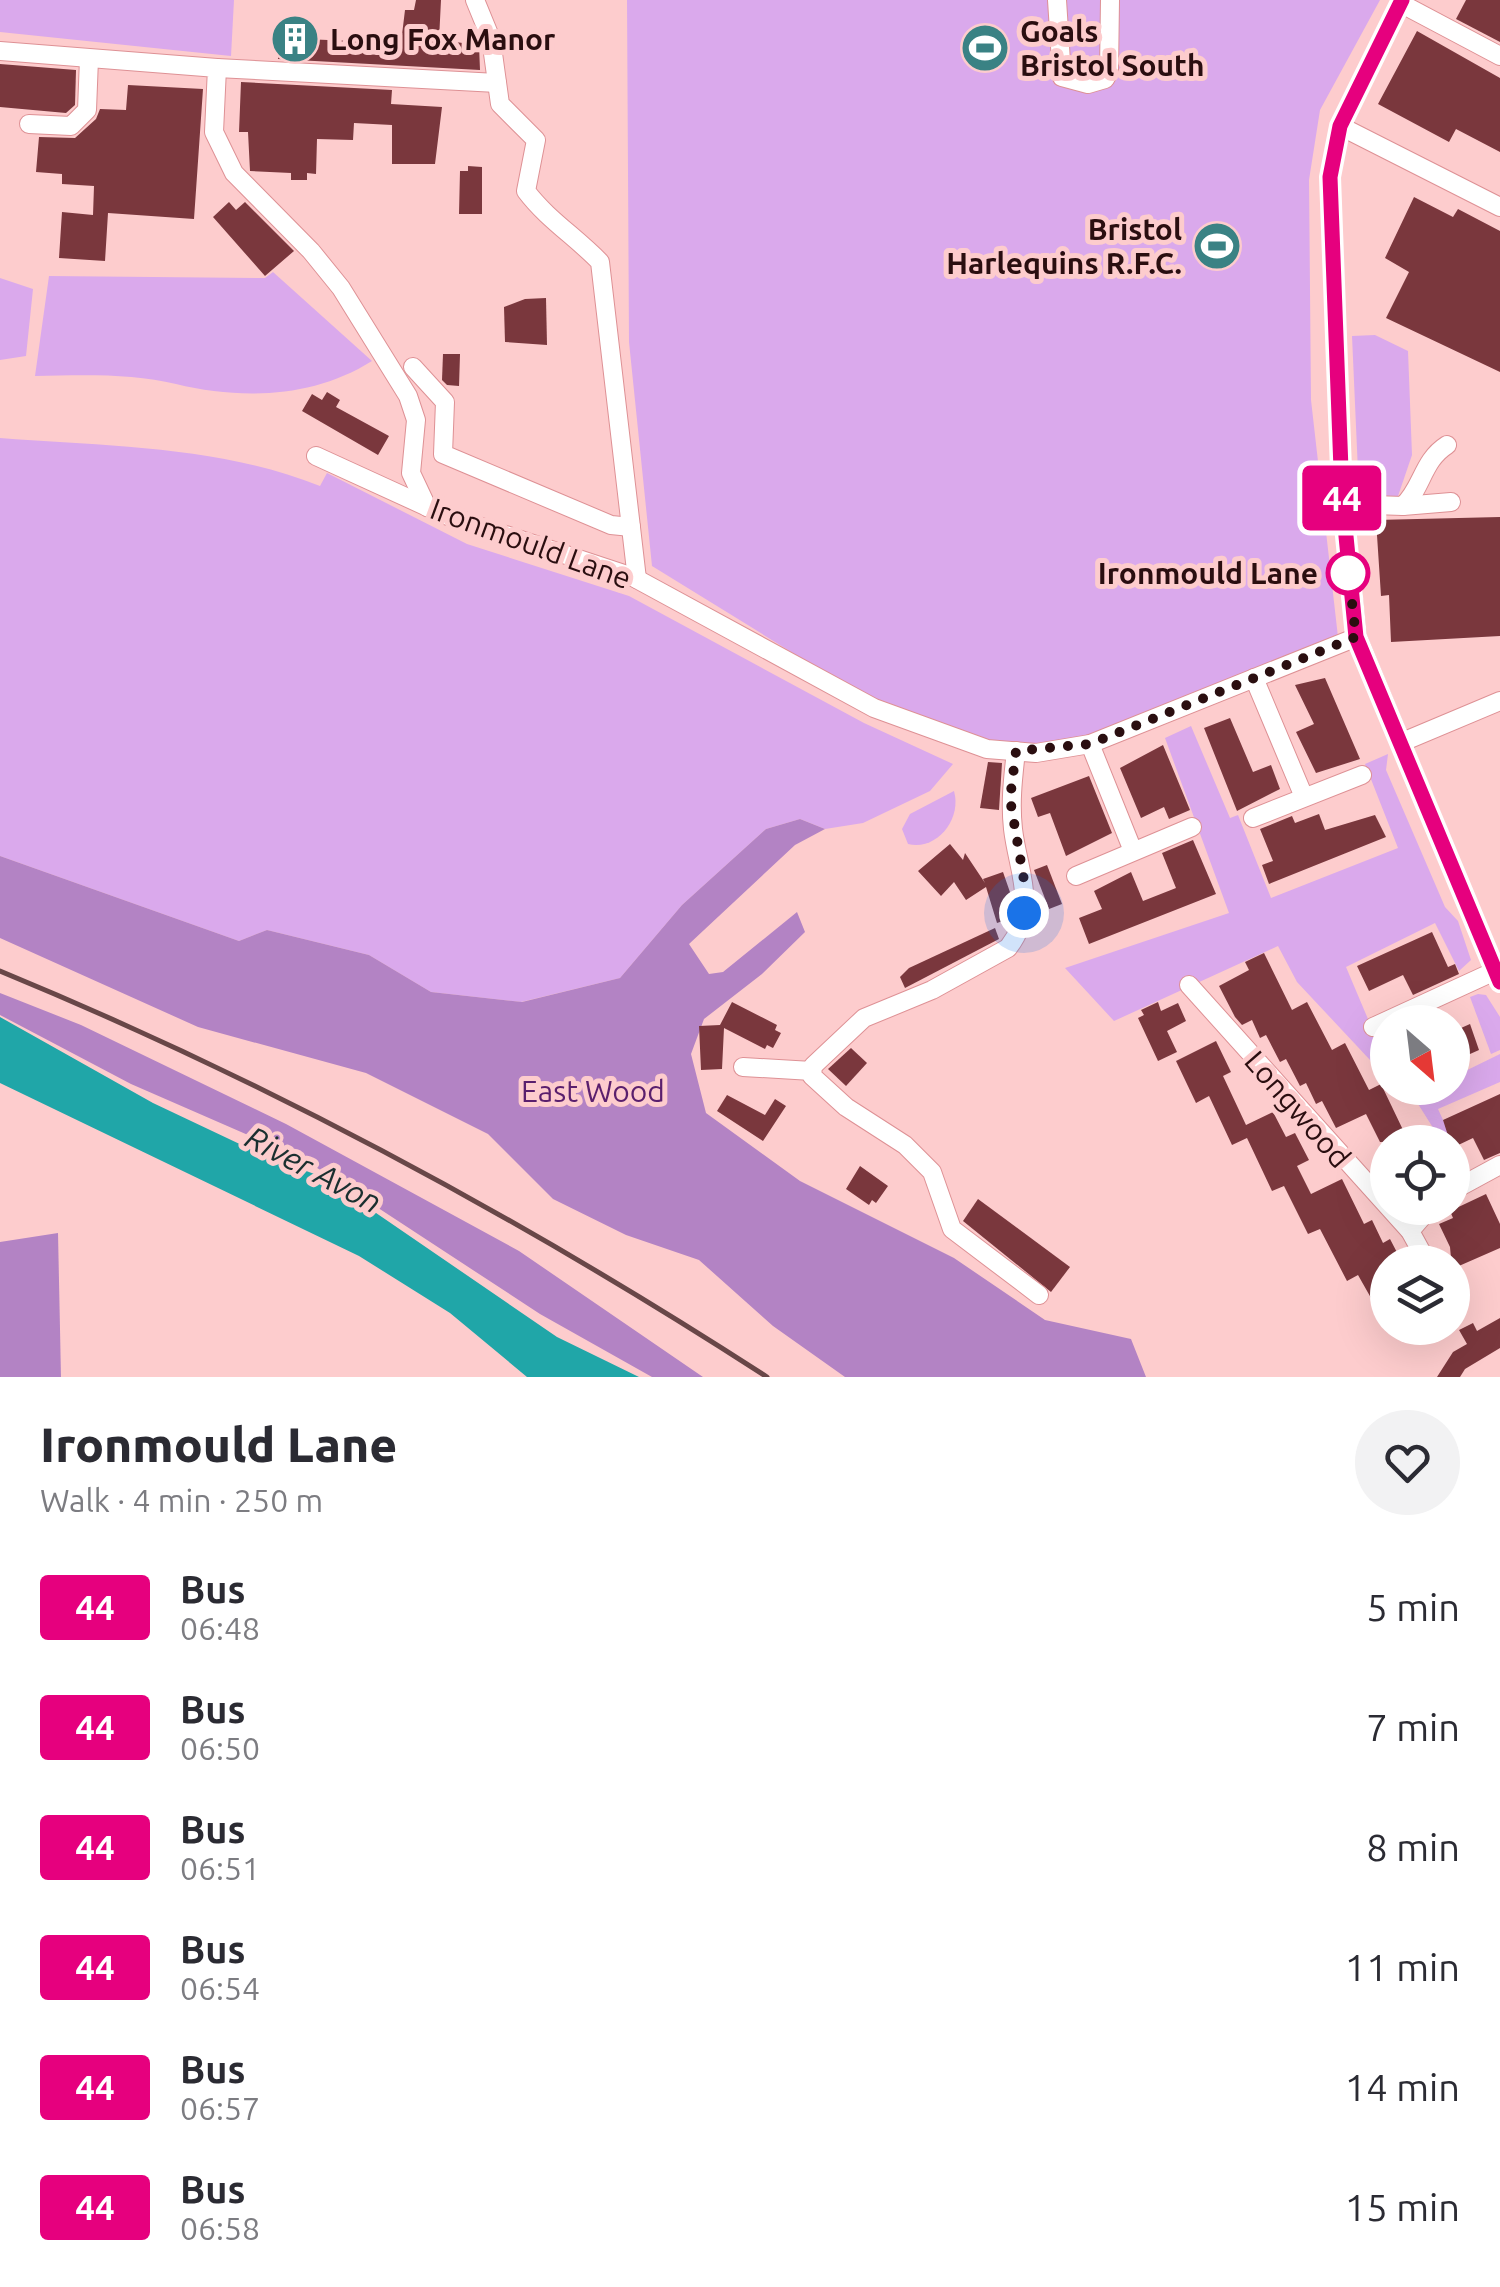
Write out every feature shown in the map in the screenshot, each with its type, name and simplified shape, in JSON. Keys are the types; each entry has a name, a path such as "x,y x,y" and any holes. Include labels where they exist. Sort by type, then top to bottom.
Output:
{"street":[{"path":"475,0 491,39 500,104 536,140 526,191 544,214 567,227 600,262 637,579"},
{"path":"1057,0 1062,77 1088,84 1105,79 1108,72 1110,0"},
{"path":"1428,1005 1498,977 1356,637 1343,504 1324,210 1340,126 1401,2 1500,56"},
{"path":"0,50 217,68 497,83"},
{"path":"29,124 72,126 87,110 89,58"},
{"path":"217,68 214,132 234,173 342,288 408,396 416,420 411,473 426,507"},
{"path":"1340,126 1500,207"},
{"path":"413,367 445,402 443,454 612,524 631,527"},
{"path":"1403,506 1412,498 1431,455 1447,445"},
{"name":"Ironmould Lane","path":"316,456 426,507 637,579 874,708 986,749 1016,751 1090,744 1356,637"},
{"path":"1343,504 1403,506 1451,502"},
{"path":"1254,678 1304,797"},
{"path":"1400,743 1500,701"},
{"path":"1090,744 1133,851"},
{"path":"812,1072 838,1039 864,1018 932,990 1008,948 1015,938 1026,892 1010,799 1016,751"},
{"path":"1252,818 1362,775"},
{"path":"1076,876 1192,827"},
{"name":"Longwood","path":"1189,985 1410,1231 1418,1245"},
{"path":"742,1067 812,1072"},
{"path":"812,1072 846,1107 905,1145 932,1172 952,1229 1039,1295"},
{"path":"1470,1181 1500,1165"},
{"path":"1410,1231 1415,1225"}],"shaded area":[{"path":"0,0 234,0 231,56 0,32"},
{"path":"627,0 1380,0 1320,110 1309,180 1311,400 1338,637 1088,738 1017,745 986,743 874,703 652,566 629,342"},
{"path":"273,272 372,361 301,389 251,394 124,376 35,376 49,276 265,278"},
{"path":"0,278 33,289 26,356 0,360"},
{"path":"1375,335 1408,351 1412,455 1397,499 1359,494 1352,336"},
{"path":"0,438 203,455 320,486 327,473 467,544 629,596 864,723 953,764 930,791 863,823 825,829 800,819 766,829 682,905 620,978 521,1002 431,992 369,955 267,930 239,941 0,856"},
{"path":"1191,726 1230,818 1238,815 1271,898 1398,848 1365,764 1388,754 1386,770 1445,907 1458,921 1471,960 1459,971 1435,923 1346,967 1370,1024 1370,1060 1297,982 1278,946 1114,1021 1065,968 1229,913 1165,738"},
{"path":"954,791 954,812 945,831 929,843 908,844 902,829 910,814"},
{"path":"1486,995 1500,1017 1500,1050 1491,1054 1470,997"},
{"path":"1500,1054 1500,1082 1470,1095 1470,1069"},
{"path":"1419,1105 1447,1105 1438,1109 1445,1125 1431,1125"}],"green space":[{"name":"East Wood","path":"800,819 825,829 795,845 689,944 709,974 723,972 797,912 805,932 762,974 704,1019 691,1054 706,1113 800,1181 954,1258 1045,1320 1131,1339 1146,1377 845,1377 773,1326 699,1260 626,1235 553,1199 488,1134 366,1073 198,1027 0,938 0,856 239,941 267,930 369,955 431,992 522,1002 620,978 682,905 766,829"},
{"path":"0,993 81,1025 286,1124 519,1251 703,1377 652,1377 540,1314 305,1160 131,1084 0,1015"},
{"path":"58,1233 61,1377 0,1377 0,1242"}],"water":[{"path":"0,1017 153,1103 261,1154 325,1178 557,1337 639,1377 527,1377 450,1313 359,1256 0,1083"}],"building":[{"name":"Long Fox Manor","path":"416,0 441,0 439,40 479,45 480,70 278,59 279,38 401,43 405,10 414,10"},
{"path":"1466,0 1500,0 1500,42 1456,19"},
{"path":"1417,31 1500,78 1500,152 1456,129 1449,142 1378,104"},
{"path":"0,64 76,70 75,105 66,113 0,107"},
{"path":"241,82 392,90 391,104 442,107 435,164 392,164 392,125 354,123 353,140 317,139 316,174 307,173 307,180 291,180 291,173 250,171 248,132 239,132"},
{"path":"128,85 203,89 194,219 108,213 105,261 59,258 62,212 93,215 94,186 62,184 62,174 36,172 39,137 75,138 96,119 100,109 126,110"},
{"path":"468,166 482,167 482,214 459,214 460,171 468,171"},
{"path":"1414,197 1453,217 1458,209 1500,231 1500,372 1386,318 1409,272 1385,258"},
{"path":"229,202 236,210 245,202 294,251 265,276 213,217"},
{"path":"546,298 547,345 505,342 504,307 525,299"},
{"path":"443,354 460,354 459,386 447,385 442,380"},
{"path":"327,392 340,400 336,407 389,436 378,455 302,411 312,394 322,400"},
{"path":"1500,517 1500,636 1391,642 1389,595 1381,596 1376,520"},
{"path":"1325,678 1360,759 1316,773 1296,732 1314,724 1295,685"},
{"path":"1230,718 1253,772 1271,765 1280,789 1237,811 1204,728"},
{"path":"1163,745 1190,810 1169,819 1164,807 1141,818 1120,768"},
{"path":"988,762 1002,763 999,810 980,808"},
{"path":"1089,776 1112,833 1066,856 1050,813 1038,817 1031,798"},
{"path":"1319,814 1325,830 1375,815 1386,837 1269,884 1262,865 1273,861 1260,829 1292,816 1295,823"},
{"path":"1193,840 1216,894 1089,944 1079,918 1102,909 1094,891 1131,872 1143,901 1176,888 1162,853"},
{"path":"950,844 963,860 965,853 985,883 983,879 1003,872 1012,898 1009,919 997,923 986,887 966,900 954,882 941,896 918,871"},
{"path":"1047,865 1062,904 1049,909 1034,870"},
{"path":"995,928 999,939 905,988 900,977 909,968"},
{"path":"1432,932 1448,967 1455,964 1459,974 1413,995 1403,975 1369,991 1357,966"},
{"path":"1264,953 1292,1010 1307,1002 1332,1050 1345,1043 1370,1090 1370,1105 1391,1105 1401,1125 1372,1125 1366,1114 1336,1128 1322,1101 1316,1104 1306,1083 1300,1086 1286,1059 1280,1062 1266,1035 1260,1038 1252,1020 1242,1025 1235,1017 1219,986 1249,970 1245,962"},
{"path":"732,1002 777,1025 775,1030 781,1033 773,1048 767,1045 765,1049 724,1028 722,1069 701,1070 699,1026 720,1025"},
{"path":"1158,1002 1161,1011 1178,1003 1186,1021 1167,1031 1177,1052 1158,1061 1138,1018 1144,1015 1141,1010"},
{"path":"1470,1024 1479,1050 1470,1054"},
{"path":"1216,1041 1231,1072 1223,1076 1246,1125 1273,1112 1286,1137 1295,1133 1309,1160 1297,1166 1311,1194 1342,1179 1364,1224 1370,1221 1383,1243 1390,1239 1393,1245 1370,1245 1370,1296 1358,1275 1347,1281 1320,1229 1308,1234 1284,1186 1272,1191 1247,1138 1232,1145 1209,1096 1196,1103 1176,1061"},
{"path":"851,1048 867,1063 846,1086 828,1069"},
{"path":"1500,1094 1500,1153 1484,1160 1473,1138 1470,1139 1470,1125 1445,1125 1443,1120"},
{"path":"727,1095 765,1115 775,1099 786,1106 763,1141 717,1111"},
{"path":"860,1166 888,1186 876,1203 872,1200 869,1205 846,1189"},
{"path":"1486,1194 1500,1224 1500,1248 1470,1261 1470,1245 1449,1245 1439,1225 1470,1225 1470,1202"},
{"path":"978,1199 1070,1267 1051,1292 963,1221"},
{"path":"1500,1318 1500,1348 1465,1369 1460,1377 1437,1377 1453,1352 1470,1345 1470,1324 1473,1323 1477,1331"}],"railway":[{"path":"0,971 199,1059 393,1156 582,1263 767,1377"}],"bus line":[{"name":"44","path":"1402,0 1340,126 1330,177 1342,496 1350,599 1356,637 1367,668 1500,982"}],"place":[{"name":"Long Fox Manor","path":"295,39"},
{"name":"Goals Bristol South","path":"985,48"},
{"name":"Bristol Harlequins R.F.C.","path":"1217,246"},
{"name":"Ironmould Lane","path":"1348,573"}],"route":[{"path":"1024,913 1024,870 1013,834 1010,799 1016,751 1036,753 1090,744 1356,637 1348,568 1348,573"}],"water label":[{"name":"River Avon","path":"314,1169"}]}
